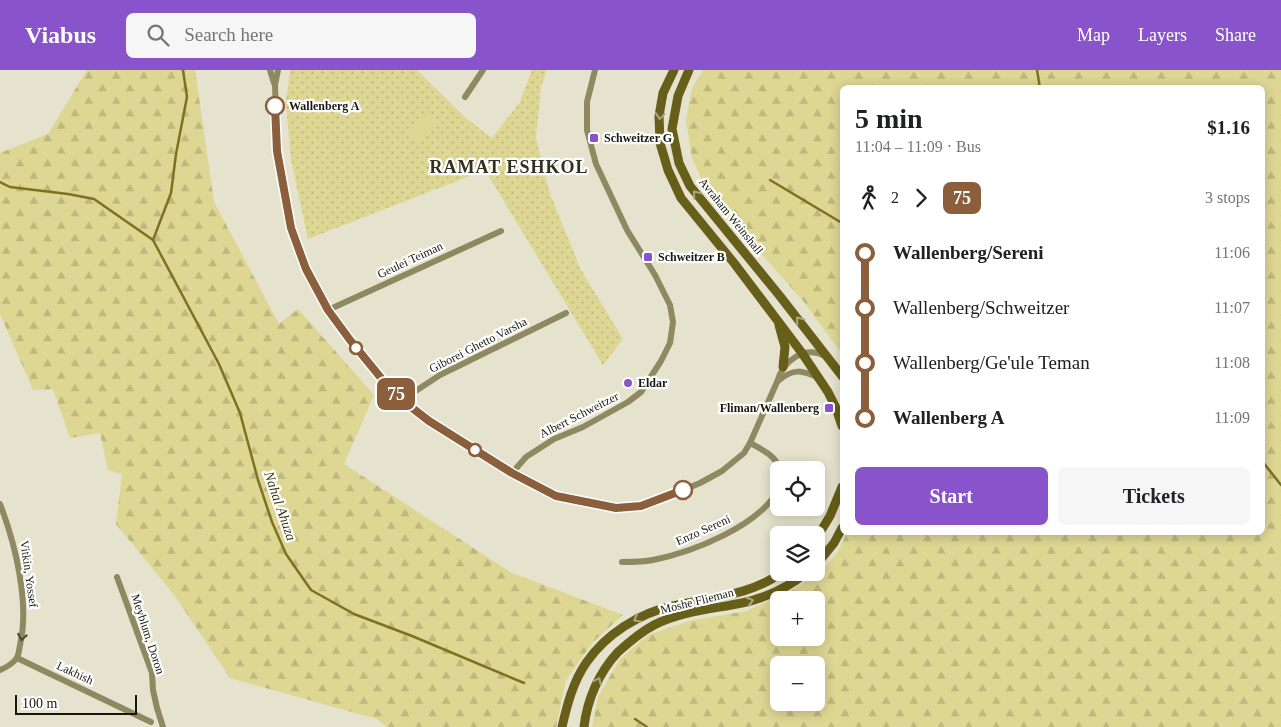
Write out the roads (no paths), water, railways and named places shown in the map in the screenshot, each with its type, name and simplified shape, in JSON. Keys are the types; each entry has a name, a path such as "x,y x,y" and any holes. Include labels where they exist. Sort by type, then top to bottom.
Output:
{"main road":[{"path":"674,70 663,93 659,116 660,143 668,170 681,198 734,263 802,353 820,379 836,408 840,420"},
{"name":"Avraham Weinshall","path":"689,70 678,96 672,129 679,163 690,186 829,358"},
{"path":"778,320 785,347 783,367"},
{"path":"829,358 840,373"},
{"path":"825,527 840,492"},
{"path":"825,554 840,532"},
{"name":"Moshe Flieman","path":"562,727 579,675 587,662 618,631 643,616 672,606 730,595 770,579"},
{"name":"Moshe Flieman","path":"584,727 588,708 600,676 615,655 634,638 656,624 707,609 743,603 795,581"}],"street":[{"path":"270,70 275,85"},
{"path":"278,70 275,85 277,151 291,228 306,269 328,310 386,384 402,400 429,421 512,473 556,496 616,508 641,506 700,483 722,471 744,453 783,367 802,353 809,351 829,358"},
{"path":"465,97 483,70"},
{"name":"Albert Schweitzer","path":"512,473 526,457 554,439 590,423 628,402 641,392 662,361 670,344 672,322 670,305 655,275 627,230 596,164 587,130 587,102 594,70"},
{"name":"Geulei Teiman","path":"328,310 501,231"},
{"name":"Giborei Ghetto Varsha","path":"402,400 440,375 566,313"},
{"path":"777,382 785,375 799,372 807,373 820,379"},
{"path":"750,443 770,454 775,461"},
{"name":"Enzo Sereni","path":"622,562 652,560 679,553 722,536 748,520 770,501"},
{"name":"Vitkin, Yossef","path":"0,504 12,535 22,596 23,633 17,658"},
{"name":"Meyblum, Doron","path":"117,578 152,673 157,708 163,727"},
{"path":"0,670 17,658"},
{"name":"Lakhish","path":"17,658 151,722"}],"waterway":[{"name":"Nahal Ahuza","path":"153,240 171,193 187,97 183,70"},
{"path":"1037,70 1040,85"},
{"path":"770,180 840,222"},
{"name":"Nahal Ahuza","path":"0,182 10,187 94,199 153,240 219,364 240,413 258,480 272,522 286,554 311,590 354,614 524,683"},
{"path":"1265,465 1281,485"},
{"name":"Nahal Ahuza","path":"635,719 647,727"}],"place":[{"name":"Wallenberg A","path":"275,106"},
{"name":"Schweitzer G","path":"594,138"},
{"name":"Schweitzer B","path":"648,257"},
{"name":"Eldar","path":"628,383"},
{"name":"Fliman/Wallenberg","path":"829,408"}],"district":[{"name":"RAMAT ESHKOL","path":"509,167"}]}
